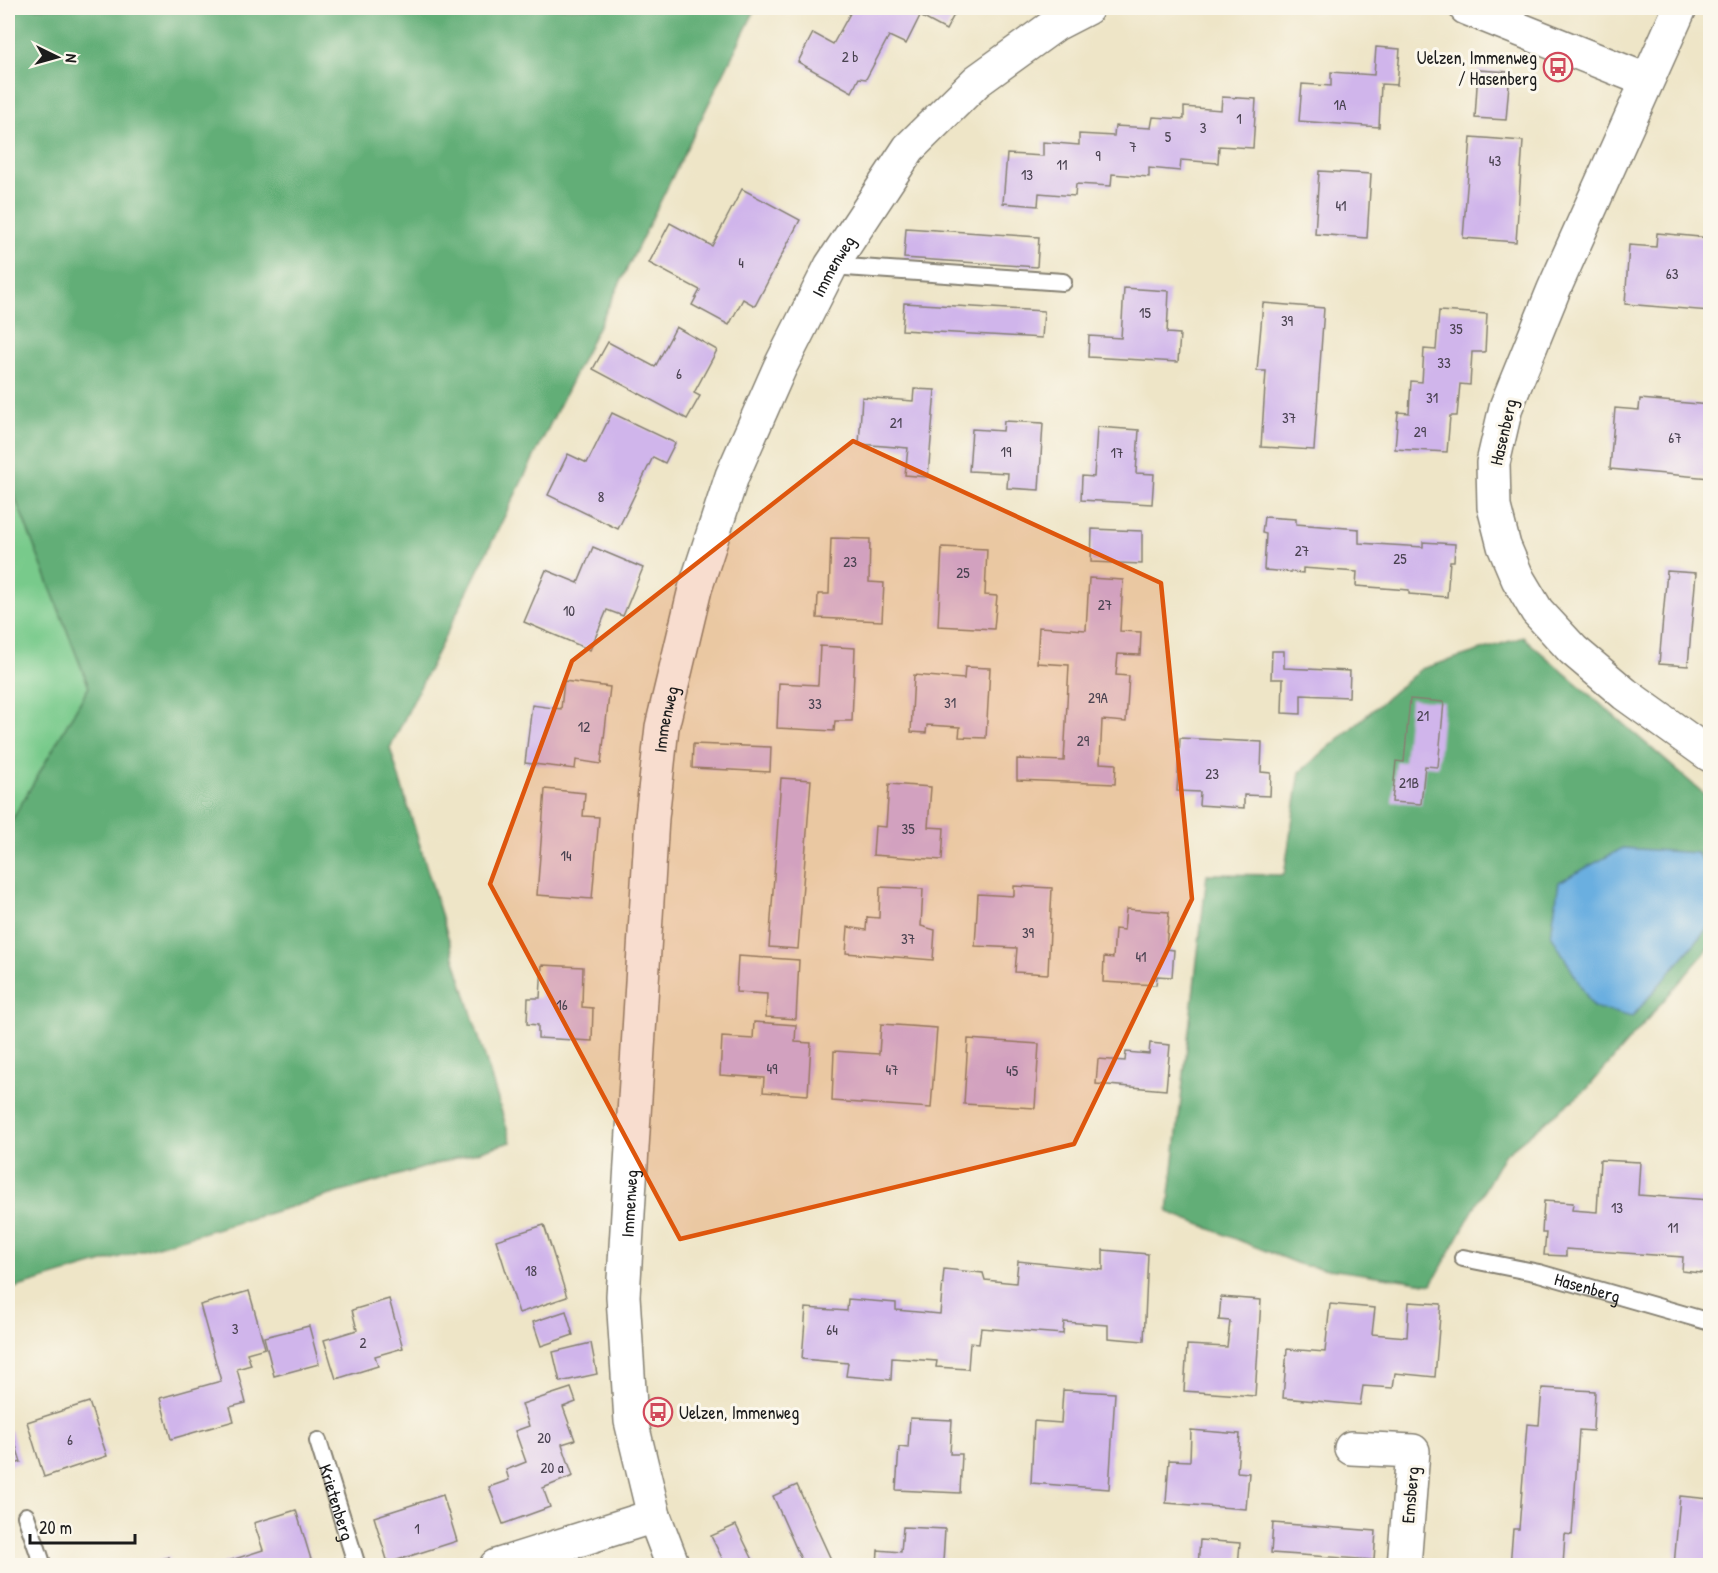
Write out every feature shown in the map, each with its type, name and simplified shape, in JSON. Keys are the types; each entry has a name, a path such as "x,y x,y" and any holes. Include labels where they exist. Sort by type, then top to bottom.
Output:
{"street":[{"name":"Immenweg","path":"674,1566 654,1516 631,1421 624,1296 652,818 662,727 695,589 732,477 780,367 831,266 909,148 977,81 1052,16 1087,8"},
{"path":"1466,8 1646,80"},
{"name":"Hasenberg","path":"1680,8 1532,340 1506,407 1493,463 1494,507 1504,546 1518,579 1537,611 1573,650 1625,694 1710,755"},
{"name":"Emsberg","path":"1351,1448 1413,1451 1404,1566"},
{"path":"496,1566 654,1516"}],"lane":[{"path":"831,266 1063,282"},
{"name":"Hasenberg","path":"1463,1258 1539,1273 1710,1322"},
{"name":"Krietenberg","path":"318,1441 357,1566"},
{"path":"26,1516 43,1566"}],"highlighted area":[{"path":"853,441 1161,583 1192,899 1074,1144 680,1239 490,884 572,661"}],"green space":[{"path":"8,8 756,8 390,748 511,1142 8,1290 8,827 89,687 8,479"},
{"path":"8,479 89,687 8,827"},
{"path":"1523,637 1710,799 1710,873 1697,853 1632,1017 1710,925 1710,947 1587,1089 1504,1155 1432,1284 1301,1265 1168,1212 1207,874 1284,875 1300,772 1421,669"}],"water":[{"path":"1623,848 1697,853 1710,873 1710,925 1632,1017 1593,1007 1551,934 1559,882"}],"building":[{"path":"853,8 950,8 956,11 946,30 920,16 906,44 889,36 866,79 859,78 852,92 798,62 813,33 833,44"},
{"path":"1376,47 1400,49 1397,85 1381,84 1379,127 1299,121 1302,84 1331,86 1331,72 1374,75"},
{"path":"1478,70 1510,72 1506,120 1475,118"},
{"path":"1222,97 1256,99 1253,148 1219,146 1218,163 1181,160 1180,171 1149,168 1149,177 1112,174 1111,186 1076,184 1075,196 1039,193 1038,206 1003,203 1007,154 1043,156 1043,142 1079,145 1079,134 1114,136 1115,126 1151,128 1153,117 1184,119 1184,107 1221,110"},
{"path":"1471,137 1523,141 1516,242 1463,238"},
{"path":"1319,171 1371,174 1367,238 1315,234"},
{"path":"742,189 800,220 755,306 743,299 729,325 692,305 700,290 649,263 670,223 712,246"},
{"path":"906,228 1039,237 1037,267 904,258"},
{"path":"1657,233 1710,238 1710,311 1625,304 1629,245 1656,247"},
{"path":"1124,288 1169,291 1167,333 1180,334 1178,362 1088,357 1089,336 1121,338"},
{"path":"904,303 1044,311 1042,338 902,330"},
{"path":"1263,303 1324,308 1314,450 1261,447 1266,371 1257,371"},
{"path":"1439,311 1487,314 1485,352 1472,352 1470,385 1460,384 1457,416 1450,416 1447,452 1395,449 1398,412 1409,413 1411,381 1422,382 1424,349 1436,350"},
{"path":"676,327 717,350 694,393 700,396 687,419 593,369 608,342 655,367"},
{"path":"914,389 935,390 928,477 905,475 908,448 859,444 862,397 913,401"},
{"path":"1640,399 1710,405 1710,478 1610,469 1615,408 1639,410"},
{"path":"612,413 675,443 665,463 653,457 618,529 548,495 568,454 587,463"},
{"path":"1004,421 1043,423 1039,490 1007,488 1008,473 969,471 972,429 1003,431"},
{"path":"1097,427 1139,430 1136,473 1154,474 1152,504 1081,500 1082,476 1094,477"},
{"path":"1264,517 1296,519 1296,524 1359,529 1359,543 1423,547 1423,542 1455,544 1454,561 1450,561 1447,597 1409,594 1409,590 1356,586 1357,572 1303,568 1303,573 1264,570 1266,534 1262,533"},
{"path":"1092,529 1142,531 1142,564 1091,562"},
{"path":"831,538 870,539 869,582 884,583 882,621 817,618 818,594 829,594"},
{"path":"593,547 643,568 623,616 607,610 590,650 524,622 546,570 578,583"},
{"path":"942,547 987,549 985,595 997,596 994,629 938,626"},
{"path":"1667,571 1696,573 1688,666 1659,664"},
{"path":"1089,578 1123,580 1120,631 1141,632 1140,655 1118,654 1116,675 1129,676 1126,722 1102,720 1100,763 1116,764 1115,784 1017,780 1017,759 1064,761 1069,665 1037,663 1039,627 1086,630"},
{"path":"820,646 855,648 852,721 835,721 834,731 777,728 779,683 818,685"},
{"path":"1272,651 1284,651 1284,668 1350,671 1349,697 1301,695 1301,714 1282,713 1283,679 1271,679"},
{"path":"965,667 990,668 986,738 959,737 960,727 927,725 926,733 911,732 914,675 964,679"},
{"path":"564,681 610,687 601,764 576,760 575,769 525,763 532,705 561,709"},
{"path":"1410,699 1444,702 1438,767 1425,766 1421,804 1392,802 1396,761 1404,762"},
{"path":"1180,738 1262,742 1261,772 1271,773 1270,796 1244,795 1244,808 1199,805 1200,792 1177,791"},
{"path":"693,744 771,747 770,772 692,768"},
{"path":"781,778 811,780 798,949 769,947"},
{"path":"889,784 931,787 928,827 944,828 942,860 873,855 875,826 886,827"},
{"path":"545,789 585,793 583,816 599,817 592,899 537,895"},
{"path":"1014,886 1052,888 1048,974 1015,972 1017,948 975,946 978,894 1014,896"},
{"path":"880,887 923,889 921,926 935,930 933,960 846,953 848,927 866,930 867,917 879,918"},
{"path":"1126,909 1169,912 1166,949 1174,950 1172,977 1157,976 1156,985 1103,982 1104,957 1113,958 1115,929 1124,930"},
{"path":"738,956 799,960 796,1019 766,1017 767,994 736,992"},
{"path":"542,965 583,967 582,1007 593,1008 592,1041 538,1038 538,1025 527,1024 528,998 540,998"},
{"path":"754,1022 796,1025 795,1042 811,1043 808,1095 763,1092 764,1078 720,1075 722,1037 753,1039"},
{"path":"881,1024 937,1028 931,1108 832,1101 834,1051 879,1054"},
{"path":"968,1039 1039,1044 1035,1108 964,1104"},
{"path":"1150,1043 1170,1045 1166,1090 1096,1084 1098,1059 1125,1061 1126,1052 1149,1054"},
{"path":"1600,1160 1640,1162 1638,1195 1710,1200 1710,1274 1682,1271 1683,1257 1566,1249 1566,1256 1544,1255 1546,1233 1542,1233 1544,1201 1573,1203 1572,1210 1597,1212"},
{"path":"544,1225 567,1297 519,1313 496,1240"},
{"path":"1103,1250 1148,1254 1144,1341 1108,1338 1108,1325 1064,1322 1063,1334 981,1328 979,1344 970,1343 968,1369 936,1367 937,1361 892,1358 891,1380 846,1376 848,1363 802,1359 806,1308 847,1311 848,1299 896,1303 896,1310 940,1314 944,1269 983,1273 985,1280 1016,1283 1018,1261 1103,1270"},
{"path":"249,1291 265,1348 247,1353 251,1365 237,1369 246,1403 230,1407 234,1421 171,1439 160,1398 221,1381 200,1305"},
{"path":"1221,1297 1261,1300 1255,1396 1184,1391 1187,1345 1227,1347 1230,1321 1219,1320"},
{"path":"389,1299 403,1348 375,1356 378,1366 336,1379 324,1340 357,1330 352,1310"},
{"path":"1409,1302 1441,1304 1435,1377 1395,1373 1393,1388 1363,1386 1360,1405 1283,1398 1287,1349 1325,1352 1330,1304 1375,1308 1372,1334 1407,1337"},
{"path":"566,1311 573,1335 541,1346 533,1322"},
{"path":"309,1326 319,1364 274,1376 264,1337"},
{"path":"591,1343 597,1374 560,1382 553,1352"},
{"path":"571,1388 576,1402 563,1407 575,1440 562,1444 573,1476 543,1488 550,1507 503,1524 489,1487 509,1480 506,1470 526,1462 515,1431 529,1426 522,1404"},
{"path":"1542,1388 1595,1391 1593,1431 1579,1430 1572,1535 1565,1534 1563,1566 1510,1566 1513,1529 1519,1529 1527,1424 1539,1425"},
{"path":"1063,1390 1115,1393 1109,1489 1031,1483 1034,1421 1061,1423"},
{"path":"89,1402 107,1456 44,1477 27,1422"},
{"path":"910,1418 952,1420 950,1454 962,1454 960,1493 896,1490 899,1447 908,1448"},
{"path":"11,1430 21,1462 8,1466 8,1432"},
{"path":"1191,1430 1240,1434 1237,1472 1249,1473 1246,1509 1166,1503 1169,1460 1190,1461"},
{"path":"797,1485 834,1566 804,1566 773,1496"},
{"path":"443,1495 457,1541 388,1563 374,1517"},
{"path":"1680,1496 1710,1499 1710,1566 1674,1566"},
{"path":"296,1510 313,1566 222,1566 222,1563 263,1550 254,1523"},
{"path":"1273,1523 1376,1531 1374,1560 1271,1553"},
{"path":"736,1525 756,1566 726,1566 711,1536"},
{"path":"903,1527 945,1529 943,1562 957,1563 957,1566 877,1566 878,1550 901,1552"},
{"path":"1200,1540 1240,1543 1238,1566 1198,1566"},
{"path":"169,1557 172,1566 143,1566 143,1565"}],"place":[{"name":"Uelzen, Immenweg / Hasenberg","path":"1558,67"},
{"name":"Uelzen, Immenweg","path":"658,1412"}]}
